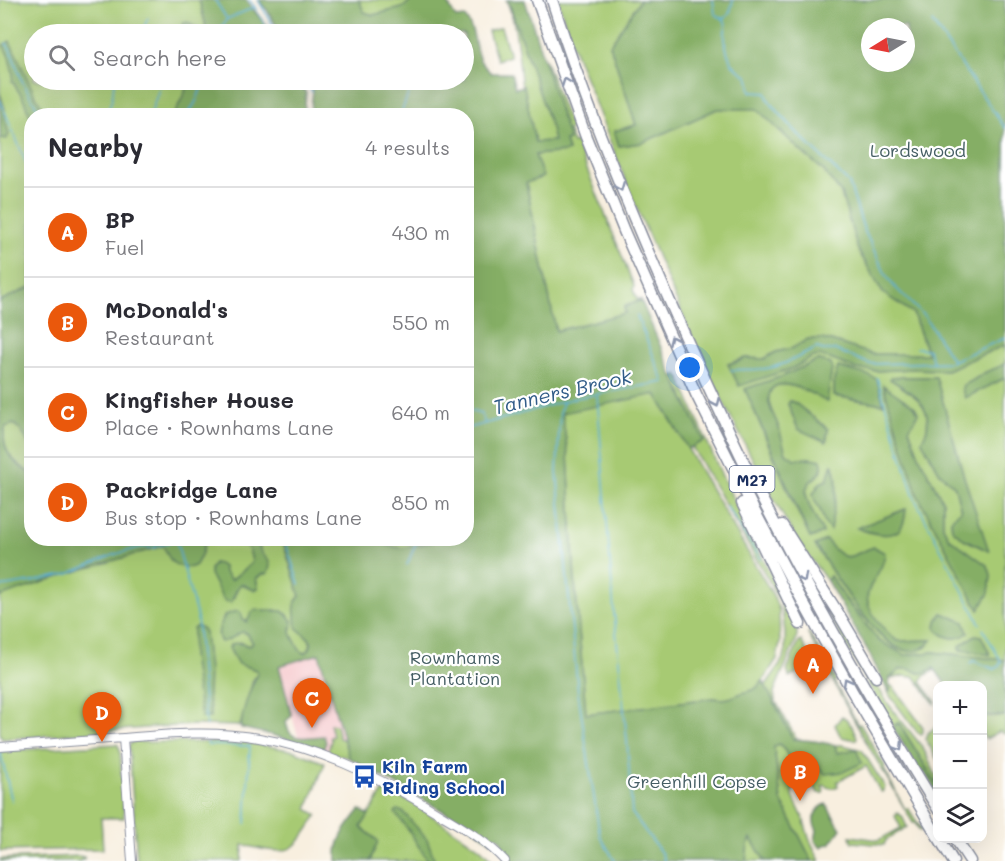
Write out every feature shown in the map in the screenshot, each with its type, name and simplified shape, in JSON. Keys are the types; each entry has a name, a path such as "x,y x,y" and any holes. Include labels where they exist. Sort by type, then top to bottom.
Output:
{"highway":[{"name":"M27","path":"537,0 586,137 624,231 726,468 800,624"},
{"name":"M27","path":"552,0 598,132 634,222 724,421 824,617 933,801"},
{"name":"M27","path":"696,394 753,508 826,644 933,829"},
{"name":"M27","path":"759,493 796,546 876,677"},
{"name":"M27","path":"941,843 953,861"},
{"path":"959,843 969,861"}],"street":[{"path":"0,747 177,733 218,733 259,738 304,748 339,761 400,791 477,838 505,861"},
{"path":"123,738 132,861"}],"shaded area":[{"path":"319,654 349,758 300,743 292,716 279,666"}],"green space":[{"path":"0,0 199,0 205,24 24,24 24,90 186,90 177,108 24,108 24,290 0,301"},
{"path":"199,0 246,0 265,24 205,24"},
{"path":"258,0 359,0 364,12 373,15 402,8 412,0 446,0 456,18 465,17 470,24 275,24"},
{"path":"359,0 412,0 402,8 373,15 364,12"},
{"path":"506,0 508,0 555,141 535,142 524,87 522,87 515,31"},
{"path":"508,0 525,0 569,140 565,141 568,151 566,152 535,155 543,177 526,183 556,331 625,313 624,307 641,300 704,441 688,449 656,394 562,413 568,454 575,582 586,714 728,698 754,689 763,681 793,739 835,745 837,753 856,749 862,763 843,772 825,774 814,762 788,756 779,744 774,747 781,800 812,861 765,861 751,839 748,844 746,861 512,861 505,852 500,838 495,836 492,842 470,826 349,758 319,654 279,666 292,716 286,721 288,729 300,738 324,736 326,742 323,750 241,728 247,699 258,673 256,670 238,664 229,648 235,643 249,646 253,643 247,634 243,632 221,642 219,639 220,625 225,615 237,611 247,622 255,610 282,611 292,621 291,633 303,653 307,652 311,644 296,624 295,604 300,596 284,546 404,548 474,546 474,108 311,108 313,91 474,90 474,36 479,58 491,73 511,73 515,88 524,86 535,142 554,141"},
{"path":"558,0 640,0 610,45 636,125 614,131 619,146 642,143 717,109 757,108 823,170 841,193 858,250 883,293 911,312 889,291 853,219 847,197 831,174 753,103 740,97 727,83 717,65 707,31 693,0 729,0 735,55 757,84 797,117 832,156 851,170 862,192 865,208 877,230 894,279 905,290 933,309 947,315 973,315 987,350 943,367 927,345 918,318 913,314 928,355 872,354 831,341 808,339 793,348 776,352 764,359 745,358 728,364 739,385 793,368 813,357 820,356 856,369 876,371 947,370 1005,345 1005,363 963,385 962,389 965,398 1005,378 1005,660 933,652 905,655 879,641 830,576 827,581 795,537 703,363 630,192 571,42","holes":["818,360 831,364 827,401 790,385 776,386 771,390 769,398 786,453 795,459 812,458 821,461 821,471 809,483 806,492 810,507 823,533 810,538 745,389 783,376","839,367 876,379 884,404 834,396 834,380","893,377 936,377 988,551 964,539 952,529 951,520 961,511 955,487 940,473 922,441 927,429 927,418 922,404 890,379","884,386 915,407 918,413 909,429 920,458 943,502 943,526 949,538 988,566 991,575 989,593 979,610 918,496","790,401 828,429 827,441 798,429 788,404","833,465 836,471 837,487 830,529 813,494 820,483 827,480","905,509 905,517 900,529 891,534 873,533 858,528","826,540 839,553 848,557 874,547 884,553 882,564 868,593 867,599 872,613 897,641 932,640 925,648 918,650 897,648 875,630 841,586 815,545","942,613 964,622 968,633 955,638 947,637 936,629 937,621","975,635 981,636 990,654 960,650 961,646"]},
{"name":"Lordswood","path":"640,0 1005,0 1005,345 947,370 876,371 856,369 820,356 813,357 793,368 739,386 728,364 745,358 764,359 776,352 793,348 808,339 831,341 872,354 928,354 913,313 883,293 858,250 841,193 823,170 757,109 717,109 642,143 619,146 614,131 636,125 610,45"},
{"path":"501,27 510,56 497,60 488,31"},
{"path":"10,41 24,71 24,90 33,90 43,108 27,108 12,81 9,57 3,45"},
{"path":"543,59 545,59 571,129 568,130 573,143 576,142 634,286 633,290 637,299 641,300 624,307 626,313 556,331 526,182 543,177 535,155 568,151 565,141 569,140"},
{"path":"186,90 304,90 306,93 305,108 177,108"},
{"path":"0,93 9,134 7,139 0,138"},
{"path":"24,290 24,435 14,424 5,427 4,435 7,450 14,461 24,469 24,546 163,546 0,597 0,301"},
{"path":"818,360 831,364 832,368 827,402 790,385 776,386 771,390 769,398 786,453 795,459 821,460 821,471 809,483 806,493 823,533 810,538 745,389 783,376"},
{"path":"1005,363 1005,378 965,398 963,385"},
{"path":"838,367 877,379 884,404 834,396 834,380"},
{"path":"678,374 722,476 796,626 796,640 774,692 775,700 797,740 793,739 765,686 785,654 781,602 692,447 704,441 674,376"},
{"path":"892,377 936,377 965,480 989,551 964,539 952,529 951,520 961,510 955,487 940,473 922,441 927,430 926,411 917,398 890,379"},
{"path":"883,385 915,407 918,413 909,429 920,458 943,502 943,526 949,538 988,566 991,575 989,593 979,610 918,496"},
{"path":"656,394 774,597 779,610 780,643 777,659 754,691 727,700 713,698 586,714 575,582 568,454 562,412"},
{"path":"790,401 828,429 826,442 798,429 788,404"},
{"path":"14,424 24,435 24,469 14,460 7,449 5,427"},
{"path":"832,464 837,487 830,530 825,524 813,494 820,483 827,480"},
{"path":"906,509 900,529 891,534 879,534 857,528"},
{"path":"826,540 839,553 848,557 874,547 885,553 868,593 867,599 872,612 897,641 932,640 922,649 909,651 900,649 878,632 853,602 815,545"},
{"path":"150,546 199,546 198,561 203,546 246,546 252,562 231,580 223,567 214,563 212,567 212,576 221,596 234,597 241,584 250,589 258,588 256,579 263,574 262,553 259,546 284,546 300,596 296,601 298,629 307,636 311,645 307,652 303,653 291,633 292,625 276,610 251,613 248,622 243,620 237,611 225,615 218,635 230,639 240,632 248,635 253,643 249,646 240,642 231,652 238,664 256,670 258,673 253,680 240,726 159,727 2,739 0,733 0,567"},
{"path":"163,546 203,546 196,565 190,568 171,561"},
{"path":"247,546 259,546 270,565 267,574 256,578 258,588 254,590 241,584 231,602 224,601 210,574 210,569 214,563 219,564 231,580 252,562"},
{"path":"391,546 415,546 411,547"},
{"path":"830,576 845,599 879,641 905,655 933,652 1005,660 1005,716 987,716 987,681 943,681 934,668 924,673 901,669 890,678 890,691 887,690 867,649 827,581"},
{"path":"820,593 887,702 923,748 933,769 933,778 900,724 892,726 818,595"},
{"path":"942,613 964,622 968,633 955,638 947,637 936,629 937,621"},
{"path":"197,626 205,632 210,718 201,717 192,656 193,629"},
{"path":"808,633 836,680 834,682 858,725 860,724 885,766 885,771 905,809 908,808 922,830 920,831 913,823 886,776 846,705"},
{"path":"975,635 981,636 990,655 960,649 960,646"},
{"path":"801,641 811,658 811,678 806,669 789,677 787,670 798,643"},
{"path":"934,668 935,670 924,676 921,682 933,701 914,676 890,679 901,669 919,673"},
{"path":"889,684 923,727 921,735 890,696 887,690 890,691"},
{"path":"842,716 851,725 857,737 856,740 841,737 835,725"},
{"path":"987,716 1005,716 1005,734 1000,731 987,738"},
{"path":"899,723 933,778 933,787 924,772 921,774 892,726"},
{"path":"330,724 336,725 339,738 344,740 349,758 328,752 330,737 333,736"},
{"path":"933,729 933,752 926,740 928,733"},
{"path":"132,742 246,742 295,751 325,763 307,809 317,815 304,835 289,849 276,851 243,845 242,861 137,861 129,745"},
{"path":"117,744 120,749 124,818 101,818 103,849 0,851 0,751"},
{"path":"779,744 788,756 814,762 837,753 835,745 862,750 885,787 882,792 880,791 866,766 837,782 836,787 829,788 824,785 821,794 818,793 810,779 793,789 792,794 820,861 812,861 781,800 774,747"},
{"path":"384,790 411,802 480,848 493,861 370,861 378,841 361,827"},
{"path":"826,804 841,829 830,844 821,848 815,841 817,830 814,819 816,812"},
{"path":"360,810 369,815 361,827 378,841 370,861 337,861 340,840"},
{"path":"397,810 403,812 427,839 435,861 428,861 395,813"},
{"path":"897,813 902,816 907,827 886,840 884,845 852,842 850,836 879,840 901,828 895,816"},
{"path":"752,839 765,861 746,861 748,844"},
{"path":"79,856 85,859 81,861 0,861 0,859"}],"waterway":[{"path":"215,0 227,19"},
{"path":"249,0 264,24"},
{"path":"258,0 272,24"},
{"path":"713,0 715,14 724,19 726,25 726,44 732,63 747,76 752,92 766,93 773,106 800,136 849,183 864,230 886,275 925,317 953,361"},
{"path":"724,19 729,13 733,0"},
{"path":"224,24 227,19 255,7"},
{"path":"145,24 148,18"},
{"path":"932,22 1005,128"},
{"path":"6,43 24,85"},
{"path":"27,90 37,108"},
{"path":"109,108 113,90"},
{"path":"153,108 159,90"},
{"path":"192,108 200,90"},
{"path":"403,108 409,92"},
{"path":"0,100 24,158"},
{"name":"Tanners Brook","path":"474,427 575,398 664,382 637,316"},
{"name":"Tanners Brook","path":"731,370 776,366 817,348 835,350 870,364 950,362 1005,338"},
{"path":"916,348 929,350 933,362"},
{"path":"877,378 915,499 980,624"},
{"path":"597,394 632,813 662,854 664,861"},
{"path":"564,401 560,410 557,472 578,692 600,836 615,861"},
{"path":"474,412 481,414 485,423"},
{"path":"726,506 761,559"},
{"path":"0,587 68,574 116,554 142,547 158,546"},
{"path":"178,546 197,617 206,726"},
{"path":"287,546 299,584"},
{"path":"407,565 415,546"},
{"path":"970,664 974,661 994,669 1000,664 1001,661 983,629"},
{"path":"207,742 208,745 250,746 246,824"},
{"path":"0,751 12,801"}],"place":[{"name":"BP","path":"813,694"},
{"name":"Kingfisher House","path":"312,728"},
{"name":"Packridge Lane","path":"102,742"},
{"name":"Kiln Farm Riding School","path":"364,776"},
{"name":"McDonald's","path":"800,801"}],"park label":[{"name":"Rownhams Plantation","path":"455,667"},
{"name":"Greenhill Copse","path":"697,781"}]}
